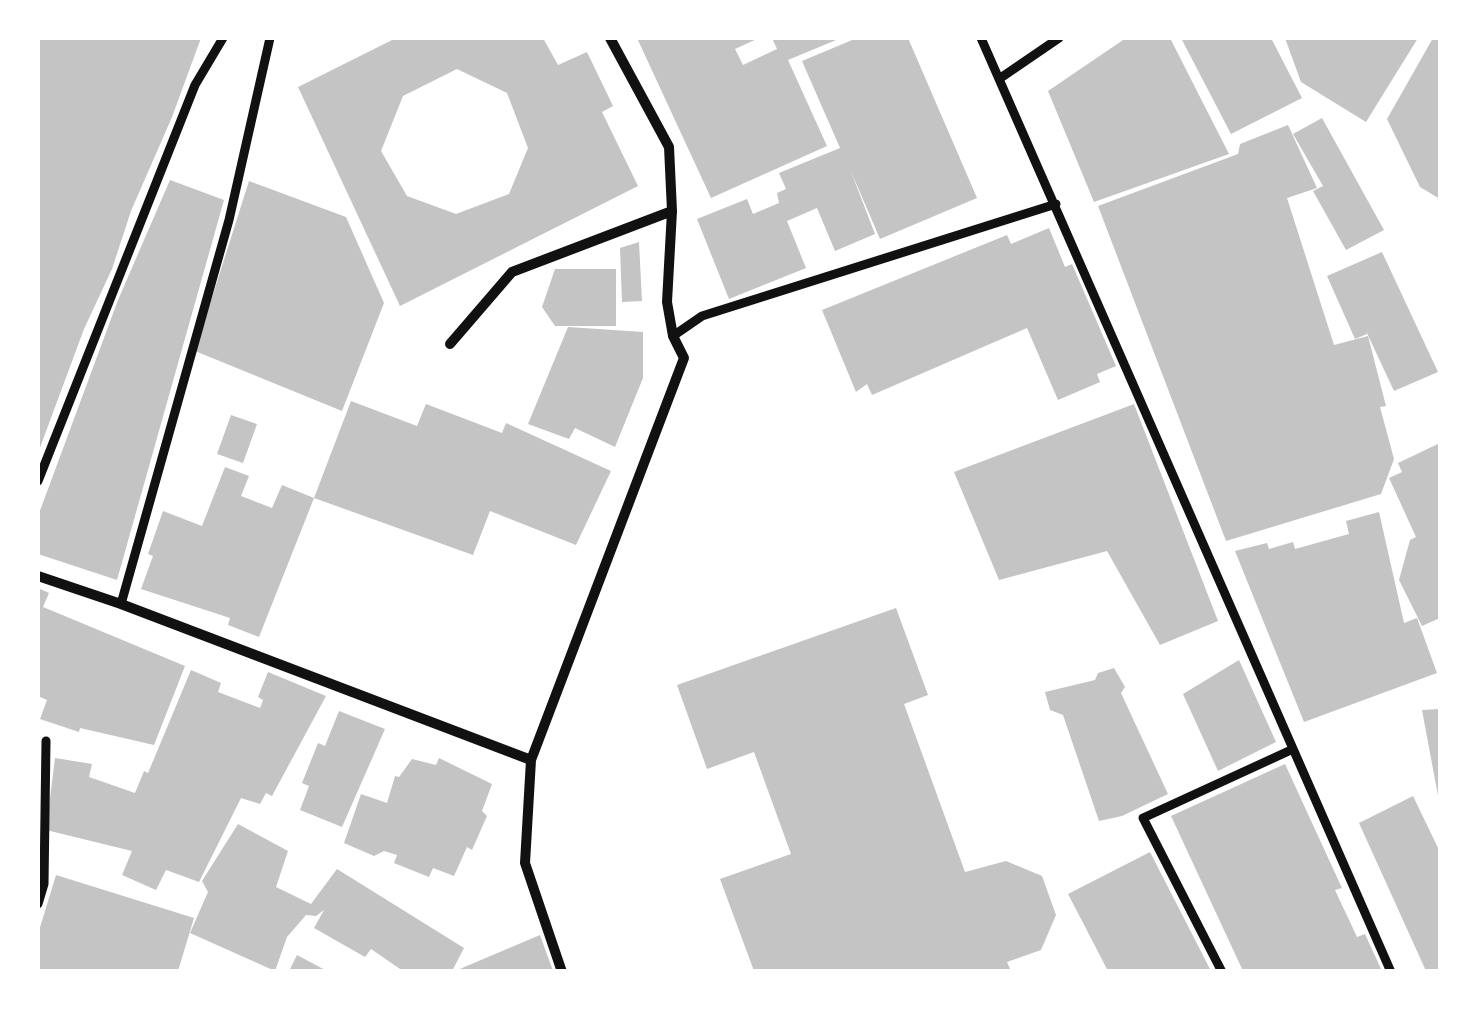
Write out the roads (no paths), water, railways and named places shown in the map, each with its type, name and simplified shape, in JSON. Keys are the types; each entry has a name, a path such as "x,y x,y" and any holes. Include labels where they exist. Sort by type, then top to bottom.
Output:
{"street":[{"path":"38,481 195,85 223,38"},
{"path":"121,604 229,220 270,38"},
{"path":"562,972 525,863 531,760 684,358 673,336 667,302 672,211 669,147 610,38"},
{"path":"981,38 1390,972"},
{"path":"1000,79 1060,38"},
{"path":"673,336 702,316 1056,204"},
{"path":"450,344 512,272 672,211"},
{"path":"38,576 531,760"},
{"path":"38,904 44,884 46,741"},
{"path":"1222,972 1143,818 1291,750"}]}
